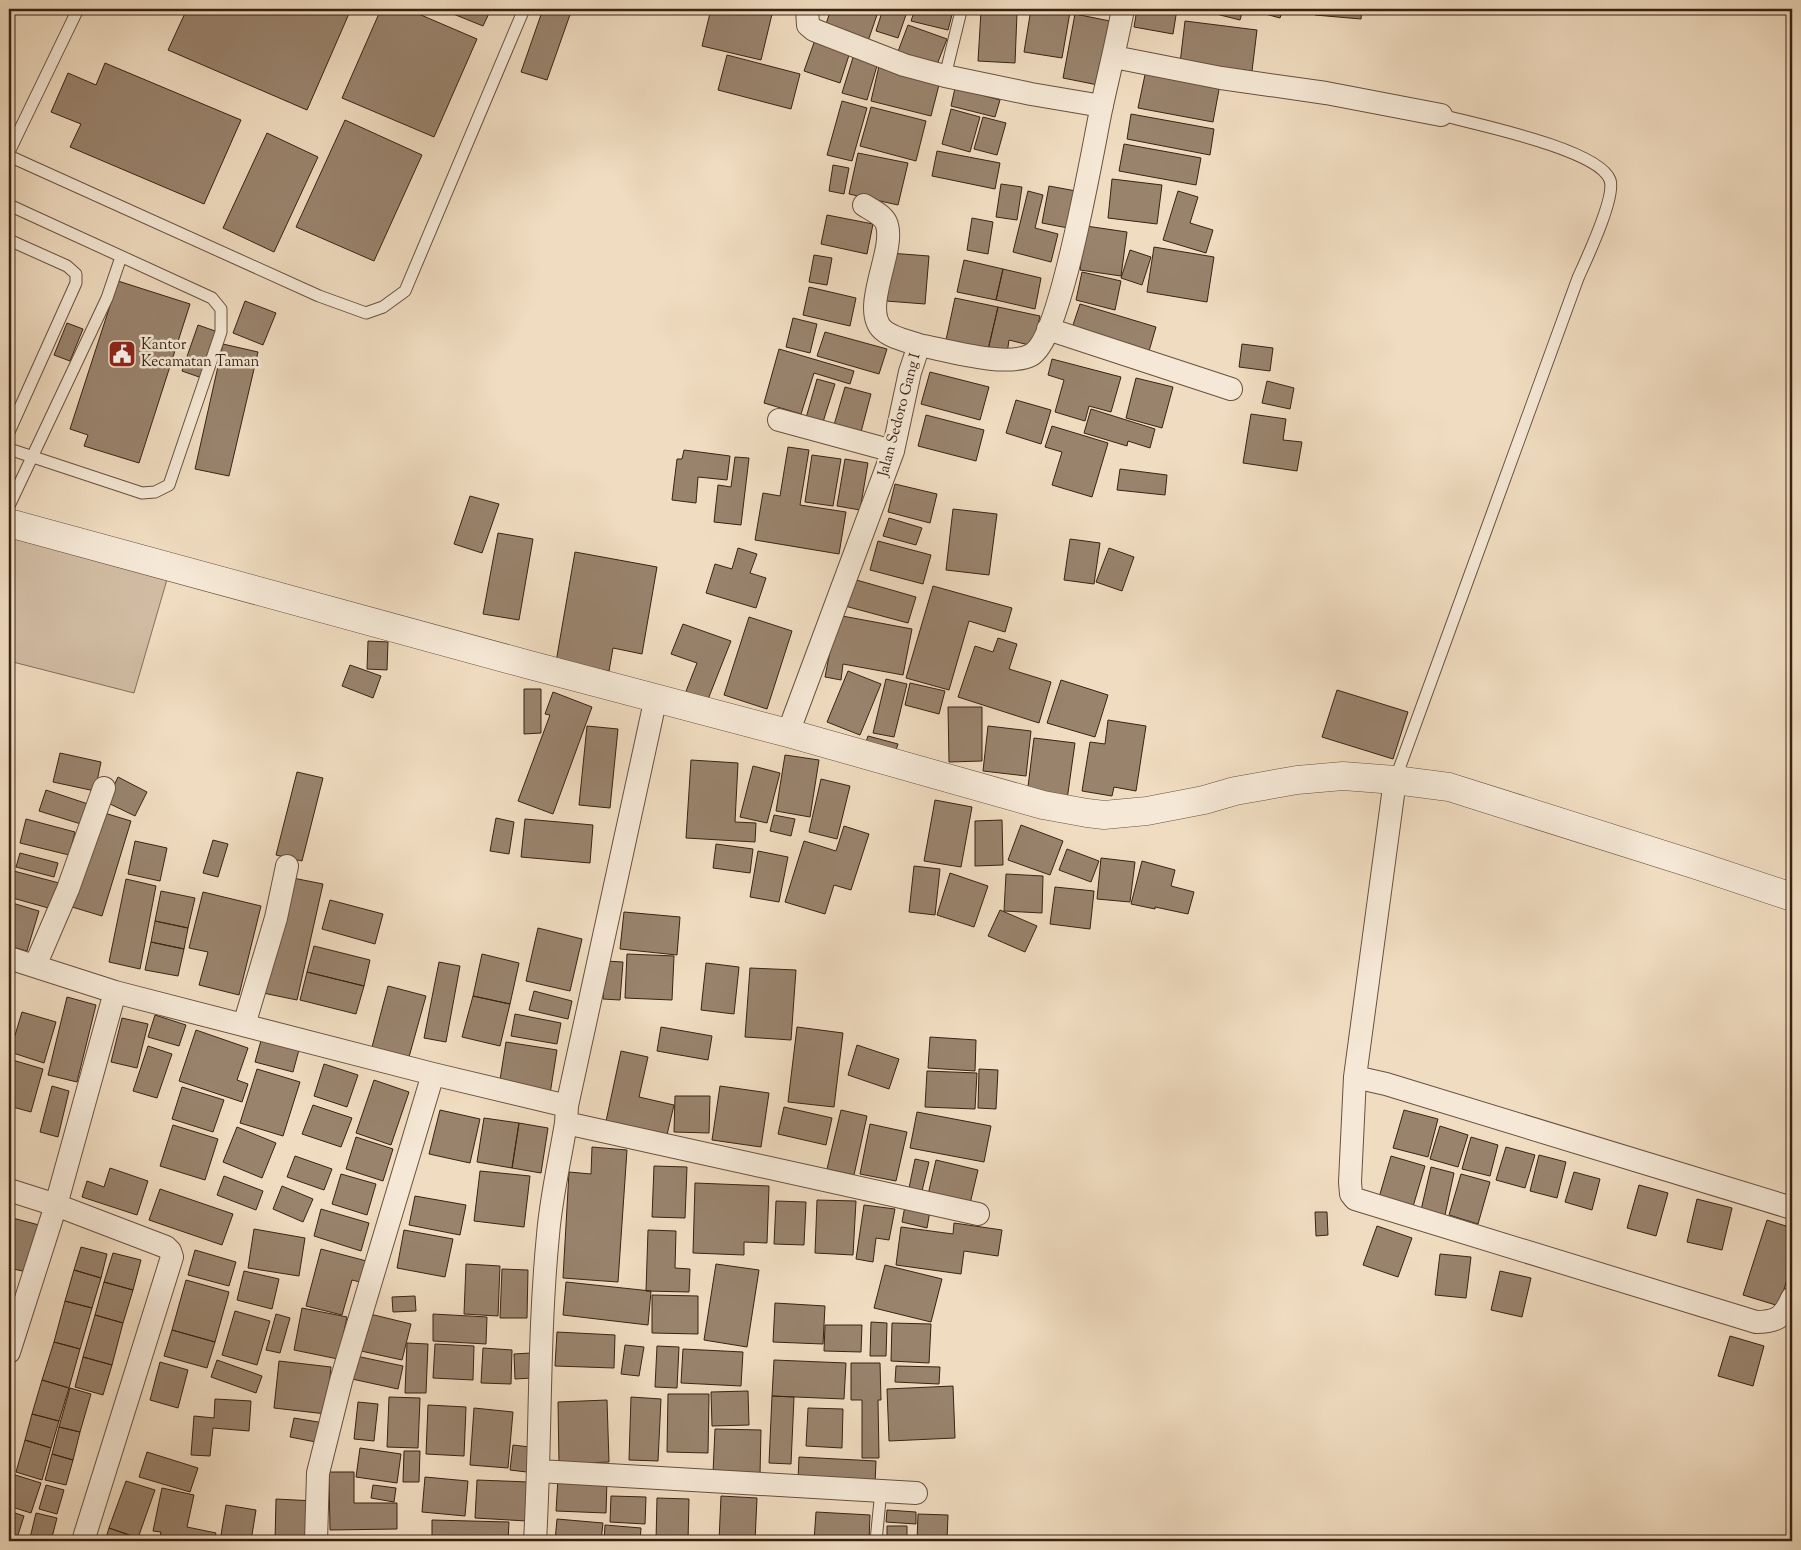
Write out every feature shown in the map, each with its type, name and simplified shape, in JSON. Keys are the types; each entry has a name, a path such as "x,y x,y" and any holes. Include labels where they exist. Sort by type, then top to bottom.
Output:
{"street":[{"path":"807,9 808,25 814,30 904,65 945,76 1031,94 1102,106"},
{"name":"Jalan Sedoro Gang I","path":"788,733 893,451 910,372 919,345 999,360 1018,359 1031,355 1042,344 1066,277 1085,196 1123,9"},
{"path":"1114,57 1221,78 1326,92 1441,115"},
{"path":"864,205 878,214 888,226 888,238 875,309 876,321 884,330 891,334 919,345"},
{"path":"1048,329 1231,389"},
{"path":"779,420 893,451"},
{"path":"9,523 526,664 656,697 1043,804 1104,815 1148,811 1204,800 1235,791 1297,780 1343,776 1395,780 1449,787 1792,897"},
{"path":"535,1541 539,1471 542,1333 548,1234 567,1114 656,697"},
{"path":"1395,780 1355,1077 1351,1194 1355,1199 1756,1322 1769,1322 1778,1318 1784,1314 1792,1298"},
{"path":"35,966 68,889 104,788"},
{"path":"244,1025 276,918 287,866"},
{"path":"9,958 115,992 432,1074 567,1114 978,1214"},
{"path":"9,1352 56,1205 115,992"},
{"path":"316,1541 318,1473 341,1381 432,1074"},
{"path":"1355,1077 1386,1084 1792,1208"},
{"path":"9,1190 56,1205 166,1247 172,1257 83,1541"},
{"path":"539,1471 916,1493"}],"lane":[{"path":"9,152 78,9"},
{"path":"9,156 319,296 366,313 383,307 405,291 524,9"},
{"path":"945,76 961,12"},
{"path":"1395,780 1578,278 1597,234 1610,193 1610,180 1597,165 1575,153 1549,144 1441,115"},
{"path":"9,205 212,298 220,309 221,332 169,485 154,492 142,493 9,449"},
{"path":"9,240 67,266 76,274 76,283 9,432"},
{"path":"9,506 107,298 121,257"},
{"path":"876,1541 881,1490"}],"shaded area":[{"path":"9,530 168,576 134,693 9,661"}],"building":[{"path":"182,9 351,9 307,110 168,50 186,11"},
{"path":"381,9 407,9 477,39 434,137 342,98"},
{"path":"441,9 491,9 483,26"},
{"path":"543,9 572,9 547,80 521,72"},
{"path":"711,9 773,10 761,60 702,46"},
{"path":"831,9 879,9 867,44 824,30"},
{"path":"883,9 908,9 898,38 876,31"},
{"path":"915,9 953,11 948,30 911,21"},
{"path":"1031,9 1070,12 1062,58 1024,52"},
{"path":"1137,9 1177,9 1173,34 1134,27"},
{"path":"1204,9 1243,9 1240,20 1204,11"},
{"path":"1247,9 1283,9 1280,18"},
{"path":"1315,9 1362,9 1361,19 1315,15"},
{"path":"1373,9 1408,9 1408,11"},
{"path":"981,11 1017,13 1015,63 978,61"},
{"path":"1075,14 1110,21 1098,85 1063,78"},
{"path":"1185,21 1257,30 1252,71 1180,63"},
{"path":"908,25 947,39 936,67 897,54"},
{"path":"816,37 851,49 840,83 804,71"},
{"path":"855,51 879,59 867,100 842,93"},
{"path":"727,55 800,74 791,109 718,90"},
{"path":"105,63 241,120 204,204 70,147 81,124 51,112 68,73 96,85"},
{"path":"879,66 940,81 931,116 871,101"},
{"path":"1146,70 1220,84 1213,122 1138,108"},
{"path":"955,88 1000,100 995,117 951,106"},
{"path":"842,101 867,108 852,161 827,155"},
{"path":"871,107 926,121 916,161 860,146"},
{"path":"951,109 980,117 970,152 942,144"},
{"path":"1131,114 1214,129 1210,155 1127,139"},
{"path":"983,117 1006,123 997,155 974,149"},
{"path":"345,120 422,155 374,261 296,227"},
{"path":"267,133 318,157 274,252 223,228"},
{"path":"1124,144 1201,158 1196,185 1119,171"},
{"path":"937,151 1000,163 995,189 932,176"},
{"path":"858,153 908,163 898,205 849,194"},
{"path":"833,165 849,168 844,194 829,191"},
{"path":"1112,179 1162,185 1157,224 1108,218"},
{"path":"1001,184 1022,187 1017,220 996,217"},
{"path":"1049,186 1076,191 1068,228 1042,223"},
{"path":"1028,191 1043,195 1035,228 1058,234 1051,262 1013,252"},
{"path":"1178,191 1198,197 1190,223 1213,230 1206,253 1163,240"},
{"path":"827,215 873,224 867,254 821,244"},
{"path":"972,218 993,222 988,254 967,250"},
{"path":"1086,226 1127,232 1121,276 1080,270"},
{"path":"1154,247 1214,257 1207,302 1147,292"},
{"path":"1130,250 1151,257 1142,285 1121,278"},
{"path":"889,253 929,256 925,304 886,301"},
{"path":"814,255 832,258 827,285 809,282"},
{"path":"964,260 1003,269 996,300 957,292"},
{"path":"1003,269 1041,278 1035,309 996,300"},
{"path":"1082,272 1121,281 1115,310 1076,300"},
{"path":"118,281 190,304 139,463 84,446 88,435 70,429"},
{"path":"809,287 856,298 850,326 803,315"},
{"path":"955,298 998,307 988,350 946,340"},
{"path":"245,301 276,313 263,345 233,333"},
{"path":"1080,304 1156,327 1147,358 1070,334"},
{"path":"998,307 1040,316 1033,346 1009,340 1007,354 988,350"},
{"path":"793,318 817,324 810,353 786,347"},
{"path":"67,323 83,329 70,361 54,355"},
{"path":"198,325 218,332 202,378 182,371"},
{"path":"825,332 887,349 879,374 817,356"},
{"path":"223,344 258,352 229,476 195,469"},
{"path":"1242,344 1273,348 1270,371 1239,367"},
{"path":"779,349 854,371 850,384 814,373 801,414 764,403"},
{"path":"1052,359 1121,377 1111,412 1089,406 1085,421 1055,412 1064,380 1048,375"},
{"path":"930,372 989,387 980,420 921,404"},
{"path":"1136,378 1173,387 1162,428 1126,418"},
{"path":"817,379 835,384 823,422 806,418"},
{"path":"1267,381 1294,388 1290,409 1262,403"},
{"path":"845,387 871,394 861,432 834,425"},
{"path":"1016,400 1051,410 1041,444 1006,433"},
{"path":"1091,409 1155,429 1150,448 1128,441 1127,446 1084,433"},
{"path":"1251,414 1286,419 1283,440 1302,442 1297,471 1243,463"},
{"path":"926,415 984,430 976,461 918,446"},
{"path":"1052,426 1108,443 1092,497 1052,485 1062,452 1045,447"},
{"path":"788,447 809,450 800,505 846,512 839,554 755,540 763,493 780,496"},
{"path":"684,450 730,456 727,480 698,477 696,503 672,500 677,459 682,459"},
{"path":"812,455 841,459 833,506 805,502"},
{"path":"735,457 749,458 741,525 714,522 718,485 731,487"},
{"path":"845,459 868,463 860,510 837,506"},
{"path":"1120,469 1167,475 1165,495 1117,490"},
{"path":"895,484 937,494 930,523 888,512"},
{"path":"470,496 499,504 482,553 454,544"},
{"path":"953,509 997,514 989,575 946,570"},
{"path":"889,518 922,528 916,545 883,536"},
{"path":"498,533 533,539 519,620 483,614"},
{"path":"1070,539 1100,543 1094,584 1064,580"},
{"path":"878,541 931,555 923,584 870,570"},
{"path":"738,548 757,554 750,573 766,578 756,608 706,593 715,564 732,569"},
{"path":"1109,548 1134,557 1122,591 1096,582"},
{"path":"575,552 657,567 642,654 613,648 609,671 556,662"},
{"path":"853,579 916,597 908,623 845,606"},
{"path":"933,586 1012,608 1005,632 969,621 949,690 906,678"},
{"path":"837,615 912,629 903,675 843,664 841,680 825,677"},
{"path":"749,617 792,631 767,709 724,695"},
{"path":"683,624 731,641 705,707 683,699 697,663 671,654"},
{"path":"998,638 1017,644 1009,669 1051,682 1039,723 958,697 975,646 993,652"},
{"path":"368,641 388,642 387,670 367,669"},
{"path":"350,665 381,676 373,698 342,686"},
{"path":"848,671 881,684 860,735 827,722"},
{"path":"886,679 907,684 894,737 873,733"},
{"path":"1061,680 1108,695 1095,737 1047,723"},
{"path":"910,683 945,691 939,714 905,705"},
{"path":"524,689 541,689 541,733 524,734"},
{"path":"1337,690 1408,712 1393,759 1322,737"},
{"path":"553,692 592,707 553,814 518,801 550,715 545,714"},
{"path":"948,707 982,707 982,761 949,762"},
{"path":"1108,720 1146,726 1136,791 1114,787 1112,796 1082,791 1090,742 1105,744"},
{"path":"587,726 618,729 610,808 579,805"},
{"path":"988,726 1031,731 1026,776 983,771"},
{"path":"868,736 898,744 893,760 863,751"},
{"path":"1034,738 1075,743 1067,800 1027,795"},
{"path":"60,753 101,762 95,791 53,782"},
{"path":"785,755 819,760 810,817 776,811"},
{"path":"691,760 738,763 735,822 756,823 755,842 686,838"},
{"path":"753,766 780,773 767,823 740,817"},
{"path":"297,772 323,778 302,861 276,855"},
{"path":"118,777 147,792 135,816 106,802"},
{"path":"821,779 850,786 837,839 809,832"},
{"path":"46,790 91,805 84,825 39,811"},
{"path":"935,800 972,807 961,867 924,861"},
{"path":"101,812 131,821 102,916 72,907"},
{"path":"774,815 795,819 791,836 770,831"},
{"path":"496,818 514,822 509,854 490,851"},
{"path":"26,819 75,832 69,855 20,843"},
{"path":"525,819 593,825 590,863 521,857"},
{"path":"1002,820 1003,865 975,866 975,821"},
{"path":"1021,825 1063,841 1050,875 1008,860"},
{"path":"844,826 869,834 851,890 834,885 825,914 785,902 804,841 836,851"},
{"path":"213,840 228,844 218,877 203,873"},
{"path":"135,841 167,848 160,881 128,874"},
{"path":"716,844 753,849 750,873 713,868"},
{"path":"1067,849 1099,861 1091,882 1059,870"},
{"path":"758,851 788,857 779,902 750,897"},
{"path":"20,853 58,863 54,877 16,867"},
{"path":"1101,858 1135,862 1130,902 1097,899"},
{"path":"1142,861 1175,870 1171,886 1194,892 1188,914 1131,904"},
{"path":"914,866 940,869 935,915 909,912"},
{"path":"10,870 59,883 52,909 9,897"},
{"path":"950,873 988,886 974,927 937,915"},
{"path":"1006,874 1043,876 1042,913 1004,911"},
{"path":"293,878 323,884 297,1000 263,993"},
{"path":"126,879 156,886 140,969 109,962"},
{"path":"1055,887 1094,891 1090,929 1050,924"},
{"path":"161,891 195,898 188,928 155,921"},
{"path":"203,892 261,906 239,995 199,985 208,952 189,948"},
{"path":"330,900 383,914 375,944 322,929"},
{"path":"9,902 39,911 27,951 9,946"},
{"path":"1000,910 1037,926 1025,952 988,936"},
{"path":"624,912 680,917 677,955 620,949"},
{"path":"155,921 188,928 184,949 151,942"},
{"path":"538,928 582,939 570,991 526,981"},
{"path":"151,942 184,949 178,976 145,970"},
{"path":"314,946 370,960 364,986 307,972"},
{"path":"482,954 519,963 510,1004 473,996"},
{"path":"627,954 674,956 672,1000 625,998"},
{"path":"605,961 623,962 620,1000 603,999"},
{"path":"439,962 460,966 446,1042 424,1038"},
{"path":"706,963 739,967 734,1014 701,1010"},
{"path":"750,968 796,970 791,1040 745,1037"},
{"path":"307,972 364,986 356,1014 300,1000"},
{"path":"388,986 426,996 409,1057 372,1047"},
{"path":"534,991 572,1001 568,1019 529,1010"},
{"path":"473,996 510,1004 500,1046 462,1037"},
{"path":"67,997 96,1005 77,1082 48,1075"},
{"path":"22,1012 56,1022 44,1063 10,1052"},
{"path":"515,1014 561,1023 557,1044 511,1036"},
{"path":"155,1015 186,1025 179,1046 148,1037"},
{"path":"122,1018 148,1024 137,1068 111,1062"},
{"path":"661,1027 712,1036 708,1060 657,1051"},
{"path":"797,1027 843,1033 834,1107 788,1102"},
{"path":"196,1030 248,1048 237,1080 248,1084 242,1102 179,1081"},
{"path":"262,1037 300,1046 293,1072 255,1062"},
{"path":"930,1037 976,1040 975,1071 928,1068"},
{"path":"506,1042 557,1050 550,1094 499,1086"},
{"path":"857,1045 899,1059 889,1089 848,1075"},
{"path":"148,1046 172,1054 157,1098 133,1091"},
{"path":"621,1051 648,1057 639,1097 674,1105 666,1139 605,1126"},
{"path":"9,1059 43,1069 31,1112 9,1106"},
{"path":"324,1064 358,1075 347,1107 314,1096"},
{"path":"257,1069 300,1082 283,1136 240,1123"},
{"path":"979,1069 998,1070 996,1109 978,1108"},
{"path":"927,1071 977,1073 975,1109 925,1107"},
{"path":"374,1080 409,1092 391,1145 356,1133"},
{"path":"52,1086 69,1091 58,1137 40,1132"},
{"path":"720,1086 769,1093 761,1147 712,1140"},
{"path":"182,1087 224,1100 213,1132 172,1119"},
{"path":"675,1096 710,1096 709,1133 674,1132"},
{"path":"313,1105 352,1118 341,1147 302,1134"},
{"path":"784,1107 832,1118 826,1145 778,1134"},
{"path":"440,1110 480,1119 470,1163 429,1154"},
{"path":"841,1110 867,1116 854,1175 827,1169"},
{"path":"1404,1110 1438,1119 1428,1157 1393,1148"},
{"path":"917,1112 991,1126 984,1162 910,1148"},
{"path":"484,1118 519,1123 512,1168 477,1162"},
{"path":"519,1123 548,1128 541,1173 512,1168"},
{"path":"870,1124 907,1132 896,1181 860,1174"},
{"path":"173,1125 218,1139 205,1180 160,1166"},
{"path":"1440,1126 1468,1135 1458,1167 1430,1159"},
{"path":"237,1127 276,1143 262,1178 223,1162"},
{"path":"356,1137 393,1149 383,1181 346,1169"},
{"path":"1471,1137 1498,1145 1490,1176 1462,1169"},
{"path":"592,1147 627,1150 618,1282 563,1278 569,1172 591,1174"},
{"path":"1506,1147 1535,1155 1525,1188 1496,1180"},
{"path":"1539,1155 1566,1162 1557,1198 1530,1191"},
{"path":"295,1156 332,1169 324,1190 287,1177"},
{"path":"1391,1156 1425,1166 1412,1210 1378,1201"},
{"path":"915,1159 929,1162 922,1191 909,1188"},
{"path":"936,1160 978,1170 969,1208 927,1199"},
{"path":"654,1166 687,1167 685,1218 652,1217"},
{"path":"1431,1167 1454,1173 1445,1215 1421,1210"},
{"path":"110,1168 148,1181 137,1215 82,1197 87,1181 104,1187"},
{"path":"480,1171 530,1176 524,1227 474,1221"},
{"path":"1574,1172 1600,1179 1592,1210 1565,1202"},
{"path":"341,1174 376,1184 367,1215 332,1204"},
{"path":"1461,1174 1490,1182 1478,1224 1449,1215"},
{"path":"224,1176 263,1191 256,1210 217,1195"},
{"path":"695,1183 769,1186 767,1243 744,1242 744,1255 693,1253"},
{"path":"1639,1185 1668,1193 1656,1236 1627,1228"},
{"path":"282,1186 313,1199 303,1222 273,1209"},
{"path":"160,1189 233,1214 222,1245 149,1220"},
{"path":"415,1196 466,1205 460,1235 409,1225"},
{"path":"1697,1199 1732,1208 1722,1250 1687,1242"},
{"path":"817,1200 856,1201 853,1255 815,1253"},
{"path":"776,1201 806,1202 804,1245 774,1244"},
{"path":"864,1205 895,1209 889,1240 876,1238 873,1262 856,1259"},
{"path":"905,1206 930,1211 927,1228 902,1222"},
{"path":"321,1209 369,1223 361,1251 314,1236"},
{"path":"1315,1212 1327,1212 1328,1235 1316,1236"},
{"path":"9,1217 39,1225 27,1272 9,1268"},
{"path":"1767,1220 1792,1228 1792,1263 1779,1306 1743,1295"},
{"path":"954,1223 1002,1230 998,1256 964,1251 961,1274 896,1265 901,1227 953,1234"},
{"path":"1377,1226 1412,1238 1398,1277 1363,1265"},
{"path":"254,1229 305,1238 299,1276 248,1268"},
{"path":"404,1230 453,1239 445,1277 397,1268"},
{"path":"648,1230 676,1231 675,1268 690,1269 689,1292 646,1291"},
{"path":"81,1247 107,1254 101,1278 74,1270"},
{"path":"321,1249 374,1263 368,1284 352,1280 342,1315 306,1306"},
{"path":"195,1250 236,1262 229,1286 188,1275"},
{"path":"113,1253 141,1260 133,1290 104,1282"},
{"path":"1440,1254 1471,1257 1466,1298 1435,1295"},
{"path":"466,1264 500,1266 498,1316 464,1314"},
{"path":"716,1264 759,1270 747,1347 704,1340"},
{"path":"885,1265 942,1279 931,1322 874,1308"},
{"path":"502,1269 528,1270 527,1318 500,1318"},
{"path":"74,1270 101,1278 92,1308 65,1301"},
{"path":"244,1271 279,1279 272,1309 237,1300"},
{"path":"1500,1271 1531,1278 1522,1317 1491,1310"},
{"path":"186,1280 229,1292 215,1342 172,1330"},
{"path":"104,1282 133,1290 123,1323 95,1315"},
{"path":"566,1282 651,1291 648,1325 563,1315"},
{"path":"9,1283 15,1286 9,1299"},
{"path":"652,1295 698,1296 698,1334 652,1333"},
{"path":"415,1296 416,1311 393,1312 392,1297"},
{"path":"65,1301 92,1308 80,1349 54,1342"},
{"path":"775,1303 825,1306 823,1344 773,1342"},
{"path":"302,1308 347,1317 338,1359 294,1350"},
{"path":"235,1311 270,1321 257,1365 222,1355"},
{"path":"276,1314 290,1318 280,1353 266,1350"},
{"path":"370,1314 411,1324 402,1360 361,1351"},
{"path":"433,1314 487,1317 486,1344 433,1341"},
{"path":"95,1315 123,1323 112,1365 83,1357"},
{"path":"871,1322 887,1323 886,1356 870,1356"},
{"path":"892,1323 931,1324 929,1363 891,1361"},
{"path":"825,1325 862,1325 861,1352 824,1351"},
{"path":"172,1330 215,1342 207,1368 164,1356"},
{"path":"557,1332 615,1335 614,1368 555,1366"},
{"path":"1730,1336 1764,1346 1753,1386 1718,1376"},
{"path":"54,1342 80,1349 69,1388 42,1380"},
{"path":"407,1343 428,1344 426,1393 405,1393"},
{"path":"435,1344 474,1346 473,1380 433,1378"},
{"path":"625,1345 644,1347 639,1376 621,1374"},
{"path":"657,1346 679,1347 677,1388 655,1387"},
{"path":"483,1348 512,1350 511,1384 481,1383"},
{"path":"683,1349 743,1352 741,1386 681,1383"},
{"path":"531,1353 532,1378 515,1379 514,1354"},
{"path":"356,1356 403,1366 398,1389 352,1379"},
{"path":"83,1357 112,1365 103,1395 75,1387"},
{"path":"217,1360 262,1376 256,1393 211,1377"},
{"path":"774,1360 846,1363 844,1399 772,1396"},
{"path":"279,1361 331,1367 326,1414 274,1408"},
{"path":"160,1362 188,1370 178,1408 150,1400"},
{"path":"851,1363 880,1363 881,1400 878,1400 879,1458 862,1458 862,1400 851,1400"},
{"path":"896,1366 940,1367 939,1384 895,1382"},
{"path":"42,1380 69,1388 59,1421 32,1414"},
{"path":"953,1386 955,1438 889,1441 887,1389"},
{"path":"70,1388 91,1394 80,1432 59,1427"},
{"path":"748,1391 749,1425 712,1426 711,1392"},
{"path":"668,1394 709,1394 708,1453 667,1452"},
{"path":"772,1396 794,1397 791,1464 769,1463"},
{"path":"389,1397 420,1398 418,1448 387,1447"},
{"path":"631,1397 661,1399 658,1461 629,1460"},
{"path":"215,1399 251,1401 249,1431 213,1428 210,1456 191,1455 194,1416 214,1418"},
{"path":"607,1400 609,1462 559,1464 558,1402"},
{"path":"358,1402 378,1404 374,1441 354,1439"},
{"path":"428,1405 466,1407 464,1456 426,1454"},
{"path":"474,1408 513,1412 508,1468 470,1465"},
{"path":"808,1408 843,1409 842,1448 806,1446"},
{"path":"32,1414 59,1421 51,1448 25,1440"},
{"path":"294,1418 324,1423 321,1443 290,1437"},
{"path":"59,1427 80,1432 73,1460 52,1454"},
{"path":"715,1429 761,1430 760,1475 713,1473"},
{"path":"25,1440 51,1448 42,1480 16,1472"},
{"path":"513,1445 538,1448 535,1473 510,1470"},
{"path":"360,1448 401,1454 397,1483 356,1477"},
{"path":"404,1451 420,1451 419,1482 403,1482"},
{"path":"147,1452 198,1468 190,1492 139,1477"},
{"path":"52,1454 73,1460 66,1485 45,1480"},
{"path":"799,1457 876,1461 875,1484 798,1480"},
{"path":"329,1472 354,1472 354,1503 397,1503 397,1529 330,1530"},
{"path":"9,1473 41,1483 31,1513 9,1506"},
{"path":"425,1477 468,1481 465,1516 422,1512"},
{"path":"558,1478 607,1480 606,1513 556,1511"},
{"path":"477,1480 529,1482 527,1521 475,1518"},
{"path":"126,1481 155,1490 138,1538 109,1528"},
{"path":"46,1485 64,1490 57,1514 39,1509"},
{"path":"373,1485 396,1488 394,1502 371,1498"},
{"path":"162,1488 194,1495 187,1527 216,1533 214,1541 159,1541 161,1532 153,1531"},
{"path":"611,1496 646,1497 645,1524 610,1522"},
{"path":"721,1496 757,1498 755,1541 719,1541"},
{"path":"657,1498 689,1499 688,1541 656,1541"},
{"path":"276,1499 315,1501 314,1541 275,1541"},
{"path":"226,1505 256,1510 251,1541 220,1541"},
{"path":"887,1510 916,1512 916,1524 886,1522"},
{"path":"9,1511 24,1516 16,1541 9,1539"},
{"path":"816,1512 870,1515 869,1540 840,1538 840,1541 814,1541"},
{"path":"36,1513 57,1518 51,1541 30,1538"},
{"path":"918,1514 948,1515 947,1541 917,1541"},
{"path":"557,1519 603,1523 601,1541 555,1541"},
{"path":"432,1520 509,1522 508,1541 432,1541"},
{"path":"605,1525 641,1528 640,1541 604,1541"},
{"path":"887,1526 907,1526 907,1541 887,1541"},
{"path":"109,1528 138,1538 137,1541 105,1541"}],"place":[{"name":"Kantor Kecamatan Taman","path":"122,354"}]}
